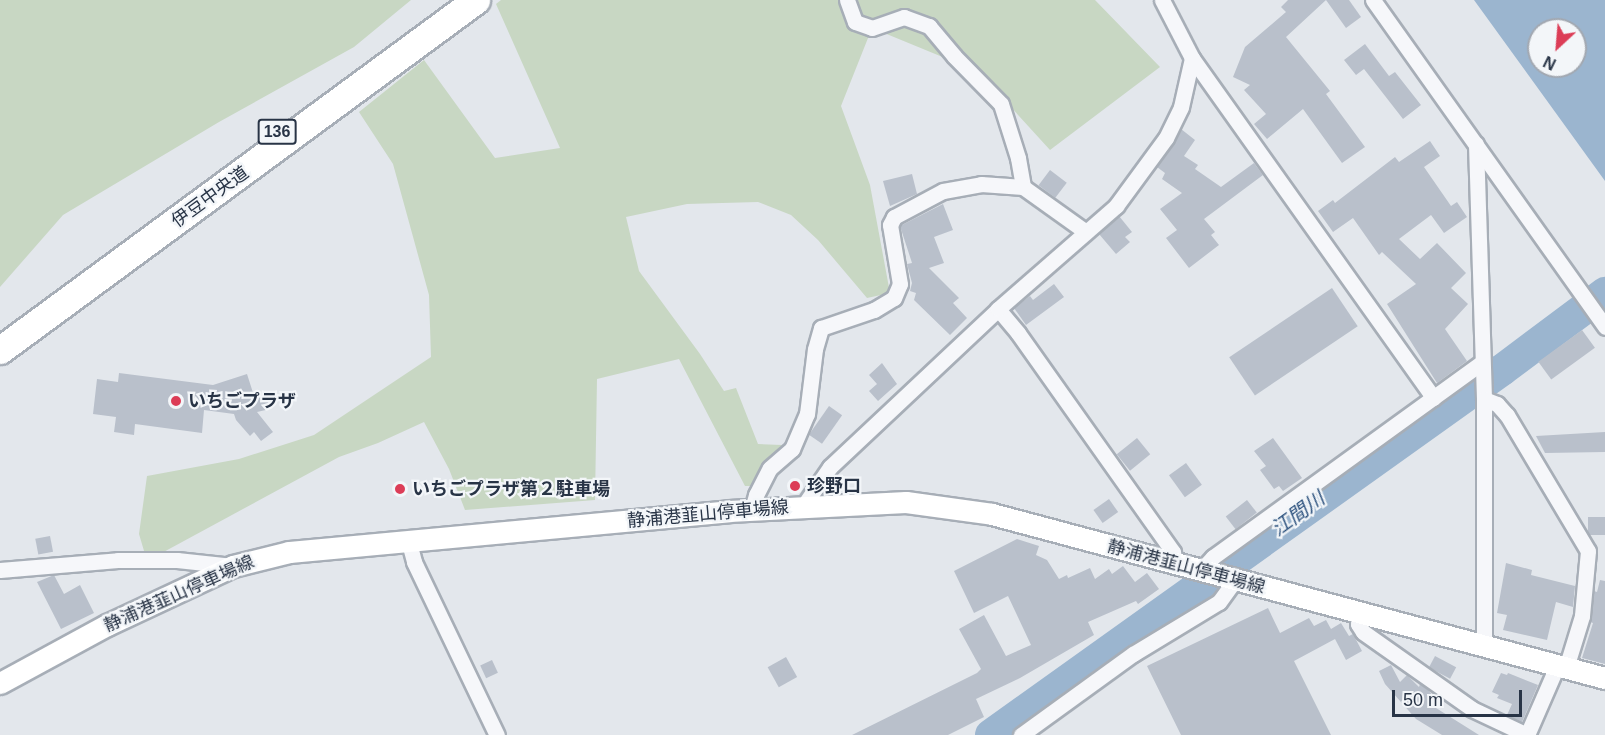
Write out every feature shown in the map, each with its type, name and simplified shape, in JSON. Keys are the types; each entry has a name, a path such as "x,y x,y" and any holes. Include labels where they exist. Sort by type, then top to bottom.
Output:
{"highway":[{"name":"伊豆中央道","path":"0,330 371,67 459,0"},
{"name":"伊豆中央道","path":"0,350 476,0"}],"main road":[{"name":"静浦港韮山停車場線","path":"0,683 107,626 233,566 289,552 408,539 555,529 752,509 906,502 992,514 1605,678"}],"street":[{"path":"847,0 855,22 872,28 904,17 929,26 954,56 1001,104 1018,158 1023,187"},
{"path":"1162,0 1192,58 1434,398"},
{"path":"1373,0 1603,324"},
{"path":"804,506 831,467 998,309 1116,206 1166,138 1181,107 1192,58"},
{"path":"1476,144 1484,399 1484,646"},
{"path":"752,509 756,495 770,468 792,449 807,414 815,349 821,328 874,310 894,298 900,284 890,225 894,217 943,191 981,184 1023,187 1086,232"},
{"path":"998,309 1018,333 1173,552 1175,564"},
{"path":"1200,571 1213,557 1482,366"},
{"path":"1360,613 1359,624 1363,632 1472,709 1532,733 1582,616 1588,551 1507,415 1497,404 1484,399"},
{"path":"408,539 414,562 497,735"},
{"path":"0,570 118,560 177,560 233,566"},
{"path":"1021,735 1133,654 1219,602 1230,579"}],"green space":[{"path":"0,0 411,0 354,47 219,122 63,215 0,287"},
{"path":"501,0 1095,0 1160,67 1050,150 979,72 872,28 841,106 870,185 890,293 867,298 818,240 791,215 758,202 687,204 626,217 639,271 700,354 724,391 736,388 758,444 782,445 763,466 752,486 745,486 679,359 597,379 595,500 465,510 449,469 424,422 378,443 339,457 147,561 139,534 147,476 239,459 314,435 431,357 429,295 393,164 359,112 424,60 495,158 560,148 496,4"}],"water":[{"path":"1474,0 1605,0 1605,181 1530,78 1587,78 1587,18 1527,18 1527,73"}],"building":[{"path":"1288,0 1326,0 1286,37 1330,91 1326,94 1365,147 1342,163 1303,109 1267,139 1254,124 1266,114 1244,90 1250,85 1233,77 1245,47 1286,12 1281,7"},
{"path":"1326,0 1349,0 1361,17 1346,28"},
{"path":"1365,44 1389,76 1395,72 1421,105 1403,119 1364,69 1356,75 1344,60"},
{"path":"1181,129 1195,140 1184,156 1198,165 1195,169 1221,187 1254,163 1263,175 1204,219 1215,232 1211,235 1219,245 1189,268 1166,238 1177,230 1160,209 1182,193 1162,179 1165,173 1157,167"},
{"path":"1430,141 1440,156 1424,167 1451,206 1457,202 1467,217 1444,233 1431,215 1399,239 1420,259 1437,243 1466,273 1451,288 1468,304 1445,329 1467,361 1437,383 1387,304 1416,284 1382,252 1379,255 1353,218 1333,232 1318,211 1333,200 1335,203 1395,157 1399,162"},
{"path":"1050,170 1067,183 1055,198 1039,185"},
{"path":"912,174 917,194 890,206 883,181"},
{"path":"943,204 953,230 934,237 944,263 929,268 959,298 953,303 967,318 950,335 914,300 916,293 910,291 912,283 907,264 912,263 900,226"},
{"path":"1119,216 1132,232 1125,237 1130,242 1116,254 1099,234"},
{"path":"1054,284 1064,297 1026,325 1014,308 1030,296 1033,300"},
{"path":"1332,288 1358,326 1255,395 1229,357"},
{"path":"1582,330 1595,348 1551,380 1538,362"},
{"path":"882,363 897,384 878,401 869,391 877,384 869,375"},
{"path":"119,373 213,385 247,374 255,399 267,395 270,409 257,412 273,432 261,441 254,432 250,436 236,420 234,414 204,410 202,433 135,424 134,435 114,432 116,417 93,414 97,379 118,382"},
{"path":"829,406 842,415 822,444 809,435"},
{"path":"1605,432 1605,452 1545,453 1536,436"},
{"path":"1137,438 1150,454 1130,471 1117,454"},
{"path":"1273,438 1302,478 1283,491 1279,486 1274,489 1260,470 1266,466 1254,451"},
{"path":"1186,463 1202,485 1185,497 1169,475"},
{"path":"1109,499 1118,512 1103,523 1093,510"},
{"path":"1247,500 1257,513 1236,529 1226,517"},
{"path":"1588,517 1605,517 1605,535 1588,535"},
{"path":"50,536 53,552 38,555 35,539"},
{"path":"1017,539 1039,546 1036,555 1047,560 1059,579 1067,575 1068,578 1090,568 1095,579 1109,569 1112,574 1123,566 1135,582 1147,573 1159,589 1138,604 1136,601 1088,622 1094,635 1020,678 976,699 984,717 948,735 852,735 977,673 981,669 959,629 984,615 1006,656 1031,645 1008,596 974,613 954,571"},
{"path":"1506,563 1532,570 1531,575 1575,586 1573,607 1556,602 1547,640 1503,630 1507,615 1497,613"},
{"path":"54,575 64,594 80,585 94,613 61,629 37,582"},
{"path":"1600,580 1605,581 1605,664 1582,658 1593,623 1590,622 1594,591 1597,592"},
{"path":"1268,608 1280,633 1309,618 1314,626 1326,620 1331,629 1341,623 1349,636 1353,634 1362,651 1346,660 1335,639 1294,661 1331,735 1181,735 1147,666"},
{"path":"1435,656 1456,667 1450,679 1429,667"},
{"path":"786,657 797,677 779,687 768,667"},
{"path":"492,660 498,673 486,678 480,665"},
{"path":"1391,665 1400,682 1407,675 1419,687 1420,684 1428,690 1440,704 1436,708 1479,735 1442,735 1416,719 1385,684 1379,671"},
{"path":"1501,673 1507,675 1508,673 1538,685 1522,722 1507,715 1512,704 1497,698 1499,695 1492,692"}],"waterway":[{"name":"江間川","path":"991,735 1502,370 1605,293"}],"place":[{"name":"いちごプラザ","path":"176,401"},
{"name":"珍野口","path":"795,486"},
{"name":"いちごプラザ第２駐車場","path":"400,489"}]}
